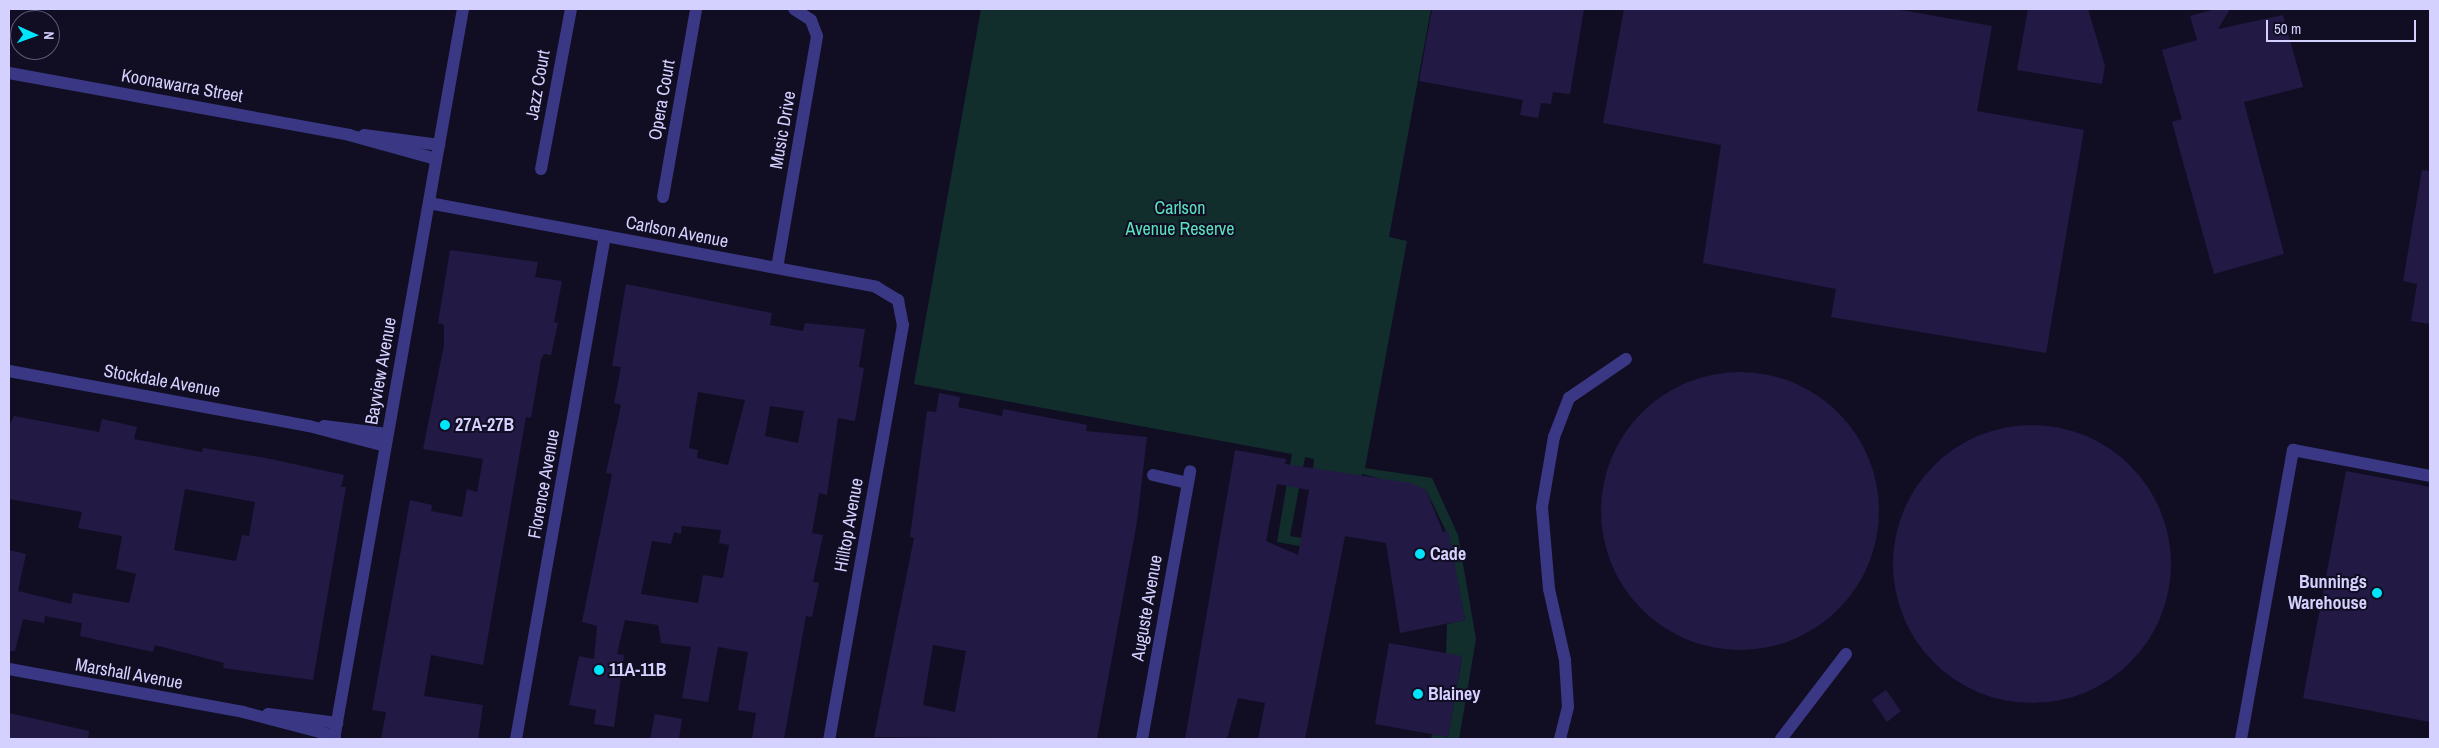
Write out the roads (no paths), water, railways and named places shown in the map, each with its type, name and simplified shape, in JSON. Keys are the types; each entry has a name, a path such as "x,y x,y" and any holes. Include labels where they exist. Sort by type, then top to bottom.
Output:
{"street":[{"name":"Bayview Avenue","path":"335,733 463,9"},
{"name":"Jazz Court","path":"541,169 571,9"},
{"name":"Opera Court","path":"663,197 696,9"},
{"name":"Music Drive","path":"777,268 817,36 811,20 794,9"},
{"name":"Koonawarra Street","path":"9,72 349,135 439,145"},
{"name":"Koonawarra Street","path":"349,135 436,159"},
{"name":"Carlson Avenue","path":"429,202 777,268 887,291 898,300 903,317"},
{"name":"Florence Avenue","path":"516,739 605,236"},
{"name":"Hilltop Avenue","path":"829,739 903,317"},
{"path":"1560,739 1568,707 1565,669 1549,589 1542,507 1552,446 1569,398 1626,359"},
{"name":"Stockdale Avenue","path":"9,371 387,440"},
{"path":"2241,739 2293,450 2430,476"},
{"name":"Auguste Avenue","path":"1142,739 1188,477 1153,475"},
{"path":"1781,739 1846,654"},
{"name":"Marshall Avenue","path":"9,669 243,712 335,733"}],"place":[{"name":"27A-27B","path":"445,425"},
{"name":"Cade","path":"1420,554"},
{"name":"Bunnings Warehouse","path":"2377,593"},
{"name":"11A-11B","path":"599,670"},
{"name":"Blainey","path":"1418,694"}],"park label":[{"name":"Carlson Avenue Reserve","path":"1180,219"}]}
